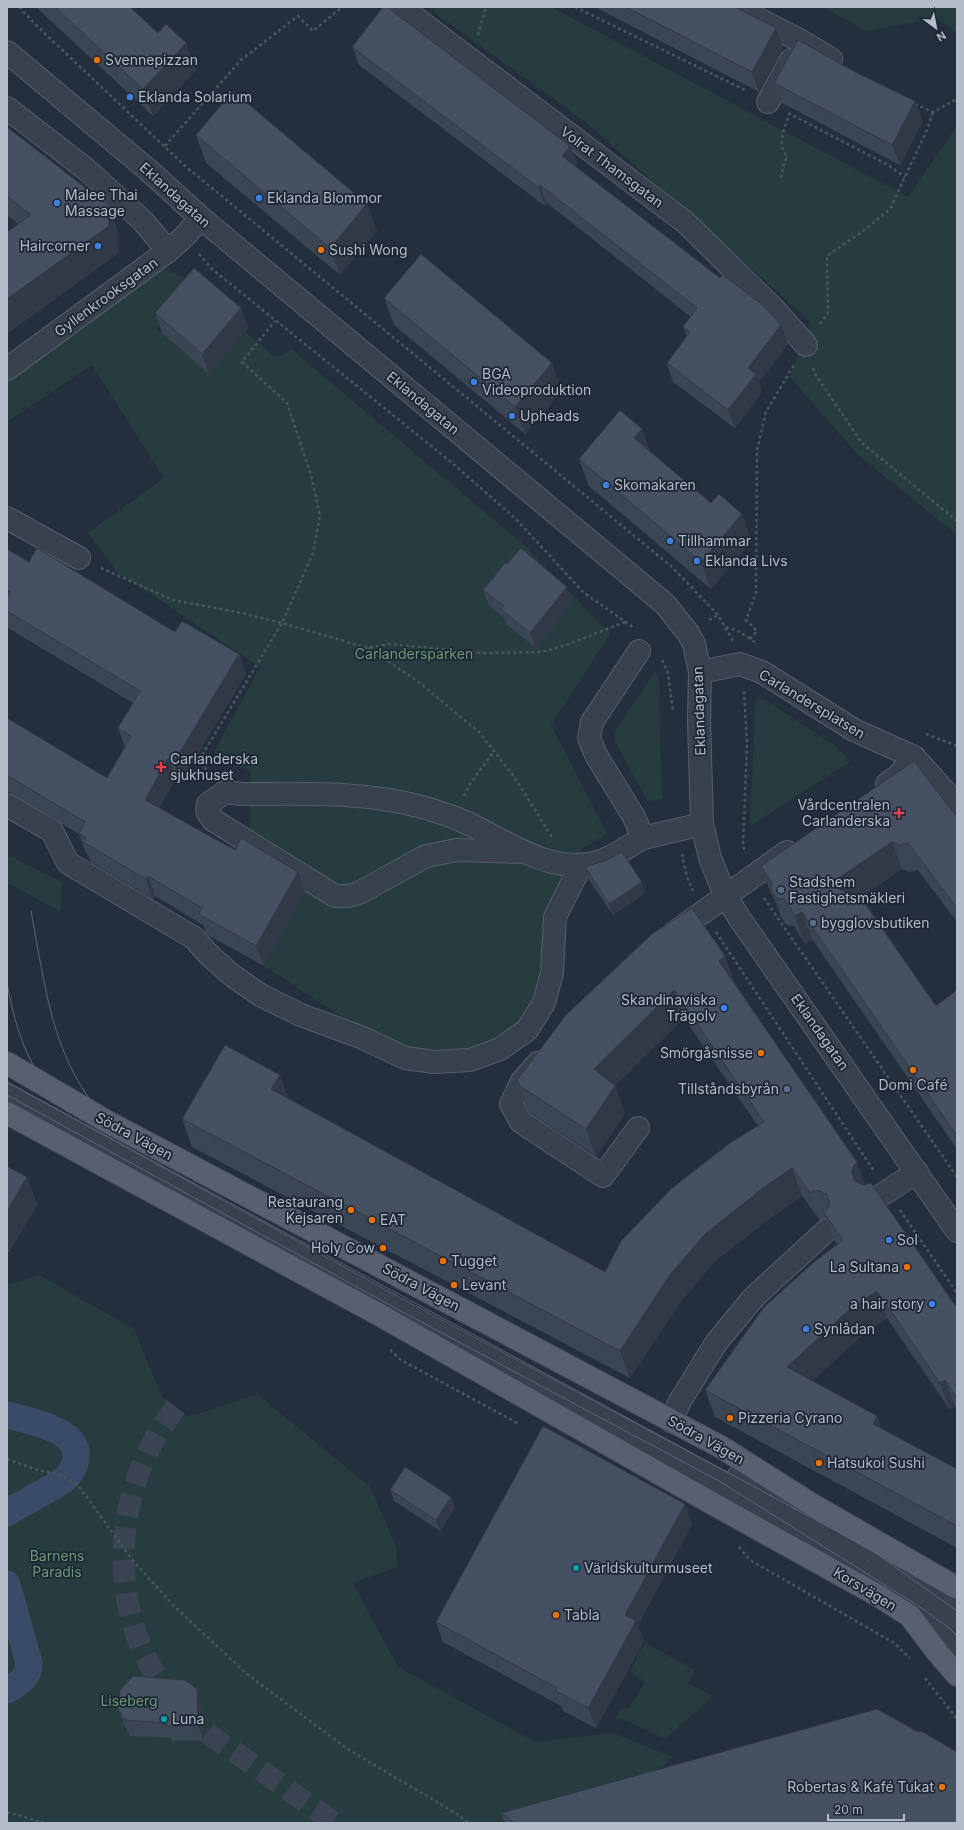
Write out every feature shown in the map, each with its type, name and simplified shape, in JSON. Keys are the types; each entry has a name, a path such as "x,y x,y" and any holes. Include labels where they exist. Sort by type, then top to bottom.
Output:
{"main road":[{"name":"Södra Vägen","path":"7,1063 106,1121 671,1421 721,1446 811,1504 957,1588"},
{"name":"Korsvägen","path":"7,1112 378,1314 879,1596 910,1616 938,1654 957,1675"}],"street":[{"name":"Volrat Thamsgatan","path":"400,7 685,222 773,308 806,345"},
{"path":"735,7 801,41 845,67"},
{"path":"768,102 801,41"},
{"name":"Eklandagatan","path":"7,52 147,169 201,218 665,604 688,633 694,644 700,672 699,720 702,824 710,858 726,895 740,919 957,1231"},
{"path":"7,108 87,170 143,221 168,251"},
{"name":"Gyllenkrooksgatan","path":"7,369 168,251 184,237 201,218"},
{"path":"7,518 79,558"},
{"path":"638,641 592,722 589,738 596,755 634,817 643,838"},
{"path":"700,672 740,664"},
{"name":"Carlandersplatsen","path":"740,664 762,672 854,730 914,757"},
{"path":"868,797 898,776 914,757 957,805"},
{"path":"524,852 457,850 426,856 359,893 348,896 335,896 213,820 207,811 208,804 225,792 242,794 372,796 423,807 464,821 524,852 554,862 581,865 602,861 643,838 702,824"},
{"path":"7,805 52,831 68,863 194,938 209,955 233,976 262,996 301,1015 363,1038 405,1058 435,1062 470,1060 500,1049 526,1030 544,1003 552,973 555,917 581,865"},
{"path":"658,945 804,840"},
{"path":"553,1045 522,1081 510,1104 521,1122 603,1176 638,1128"},
{"path":"7,1082 873,1551 957,1611"},
{"path":"7,1095 112,1152 166,1184 719,1481 917,1605 948,1627 957,1636"},
{"path":"874,1200 916,1172"},
{"path":"671,1421 680,1401 716,1343 754,1297 827,1230"},
{"path":"910,1616 942,1640 957,1657"}],"path":[{"path":"19,7 38,27 184,165 672,568 718,615 732,639 740,664 745,695 747,743 744,844 746,862 766,901 957,1177"},
{"path":"165,146 241,60 298,16 313,31 342,7"},
{"path":"575,7 790,113 888,165 905,177"},
{"path":"726,627 738,631 750,639 757,631 746,620 756,593 757,450 766,412 806,345 828,313 827,256 862,232 890,209 927,130 932,112 957,99"},
{"path":"914,103 932,112"},
{"path":"781,178 787,156 782,150 781,143 790,113"},
{"path":"184,237 212,269 451,462 516,519 583,592 626,622 638,641"},
{"path":"199,760 282,623 313,553 320,516 311,475 287,403 242,362 275,321"},
{"path":"806,345 815,374 862,443 957,521"},
{"path":"79,558 173,600 237,612 282,623 368,648 416,680 480,732 513,775 552,837 581,865"},
{"path":"368,648 389,644 483,653 542,652 573,643 626,622"},
{"path":"463,799 468,786 494,751"},
{"path":"7,1459 37,1470 57,1474 78,1485 130,1557 174,1605 247,1674 349,1750 457,1814 468,1823"},
{"path":"737,1544 750,1560 894,1643 915,1664"},
{"path":"924,1676 957,1719"},
{"path":"7,1812 44,1823"}],"green space":[{"path":"429,7 551,7 908,197 957,126 957,535 857,454 790,377 810,321 587,123"},
{"path":"823,7 957,7 957,33 938,18 866,31"},
{"name":"Carlandersparken","path":"164,269 195,282 156,328 209,373 245,332 274,356 281,356 291,349 524,545 610,634 551,725 607,834 581,849 544,1003 500,1049 405,1058 264,966 306,890 249,858 251,772 214,752 260,667 117,572 88,533 164,478 92,365 7,422 7,377"},
{"path":"655,672 659,679 662,799 648,801 614,740 615,731"},
{"path":"758,697 767,701 835,746 851,761 750,826 755,706"},
{"path":"7,854 62,882 60,912 7,882"},
{"path":"39,1275 134,1329 162,1397 189,1417 257,1394 370,1487 397,1548 397,1567 353,1583 398,1667 535,1742 613,1733 673,1757 654,1774 545,1823 7,1823 7,1285"},
{"path":"645,1643 695,1670 688,1683 713,1696 665,1739 624,1719 615,1720 621,1709 629,1708 645,1682 630,1671"}],"building":[{"path":"55,7 130,7 158,33 166,24 186,43 143,89"},
{"path":"383,7 387,7 570,146 562,156 720,278 723,275 764,306 781,325 748,368 756,374 728,410 667,363 690,332 683,327 697,308 540,185 538,187 352,47"},
{"path":"626,7 735,7 776,28 752,72"},
{"path":"798,40 857,73 915,101 892,145 774,83"},
{"path":"233,91 367,204 330,248 196,135"},
{"path":"7,127 109,206 109,226 7,299 7,232 31,215 7,196"},
{"path":"421,254 552,363 515,407 384,298"},
{"path":"194,268 241,308 202,354 155,313"},
{"path":"620,410 642,429 634,438 711,503 719,494 742,514 701,562 579,459"},
{"name":"Carlanderska sjukhuset","path":"37,548 175,632 182,621 239,654 174,762 168,758 145,800 235,850 241,838 298,872 256,946 200,915 199,913 202,908 148,876 146,879 83,842 86,838 79,833 85,822 7,775 7,718 107,778 131,736 118,728 140,691 7,611 7,598 11,592 7,590 7,549 29,562"},
{"path":"521,548 567,587 530,633 501,609 504,606 483,590 505,563 507,564"},
{"path":"914,761 957,817 957,908 908,843 900,845 892,842 828,885 860,897 936,1006 957,990 957,1136 802,912 795,916 784,899 777,898 771,890 772,883 761,866"},
{"path":"622,852 642,882 609,904 585,867 607,860"},
{"path":"692,908 725,956 719,961 857,1162 853,1167 852,1173 854,1180 864,1185 871,1183 957,1308 957,1398 945,1380 940,1383 877,1291 849,1310 787,1367 877,1416 873,1424 957,1469 957,1526 705,1390 764,1307 814,1262 843,1240 824,1213 829,1206 829,1200 826,1194 815,1190 810,1193 792,1168 763,1188 705,1234 669,1276 620,1351 182,1119 225,1045 280,1075 271,1089 605,1272 621,1241 671,1189 730,1143 764,1122 674,990 594,1069 615,1086 586,1129 520,1086 517,1080 566,1015 652,934"},
{"path":"7,1166 27,1177 7,1211"},
{"name":"Världskulturmuseet","path":"543,1426 685,1504 625,1615 636,1621 588,1708 556,1691 557,1688 436,1622"},
{"path":"405,1467 451,1497 436,1520 390,1490"},
{"path":"133,1676 185,1680 197,1689 198,1725 166,1726 166,1723 125,1720 118,1709 120,1690"},
{"path":"877,1709 918,1732 921,1731 957,1752 957,1823 515,1823 501,1813"}],"waterway":[{"path":"7,1415 39,1424 61,1433 70,1440 75,1448 76,1458 75,1464 65,1479 7,1513"},
{"path":"7,1584 29,1663 27,1673 22,1680 7,1690"}],"tunnel":[{"path":"176,1407 157,1435 142,1465 132,1496 125,1528 124,1561 126,1594 134,1627 151,1667 177,1703 192,1719 216,1740 335,1823"}],"tram line":[{"path":"31,911 50,1009 59,1039 71,1067 86,1094 106,1120 132,1146"},
{"path":"7,983 15,1019 27,1053 46,1085 69,1113"},
{"path":"7,1082 873,1551 957,1611"},
{"path":"7,1095 399,1310 719,1481 917,1605 948,1627 957,1636"}],"place":[{"name":"Svennepizzan","path":"97,60"},
{"name":"Eklanda Solarium","path":"130,97"},
{"name":"Eklanda Blommor","path":"259,198"},
{"name":"Malee Thai Massage","path":"57,203"},
{"name":"Haircorner","path":"98,246"},
{"name":"Sushi Wong","path":"321,250"},
{"name":"BGA Videoproduktion","path":"474,382"},
{"name":"Upheads","path":"512,416"},
{"name":"Skomakaren","path":"606,485"},
{"name":"Tillhammar","path":"670,541"},
{"name":"Eklanda Livs","path":"697,561"},
{"name":"Carlanderska sjukhuset","path":"161,767"},
{"name":"Vårdcentralen Carlanderska","path":"899,813"},
{"name":"Stadshem Fastighetsmäkleri","path":"781,890"},
{"name":"bygglovsbutiken","path":"813,923"},
{"name":"Skandinaviska Trägolv","path":"724,1008"},
{"name":"Smörgåsnisse","path":"761,1053"},
{"name":"Domi Café","path":"913,1070"},
{"name":"Tillståndsbyrån","path":"787,1089"},
{"name":"Restaurang Kejsaren","path":"351,1210"},
{"name":"EAT","path":"372,1220"},
{"name":"Sol","path":"889,1240"},
{"name":"Holy Cow","path":"383,1248"},
{"name":"Tugget","path":"443,1261"},
{"name":"La Sultana","path":"907,1267"},
{"name":"Levant","path":"454,1285"},
{"name":"a hair story","path":"932,1304"},
{"name":"Synlådan","path":"806,1329"},
{"name":"Pizzeria Cyrano","path":"730,1418"},
{"name":"Hatsukoi Sushi","path":"819,1463"},
{"name":"Världskulturmuseet","path":"576,1568"},
{"name":"Tabla","path":"556,1615"},
{"name":"Luna","path":"164,1719"},
{"name":"Robertas & Kafé Tukat","path":"942,1787"}],"park label":[{"name":"Barnens Paradis","path":"57,1564"},
{"name":"Liseberg","path":"129,1701"}]}
